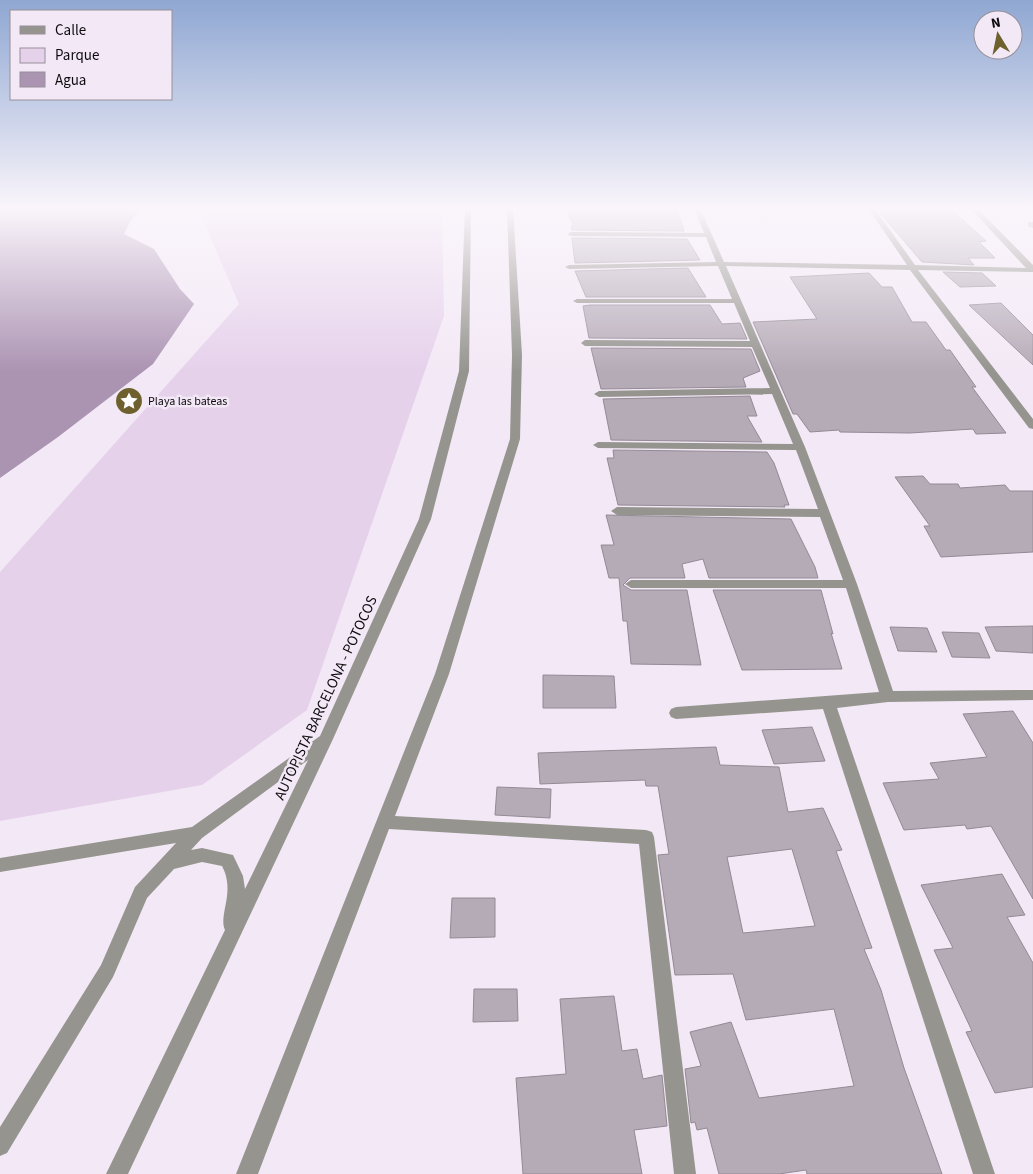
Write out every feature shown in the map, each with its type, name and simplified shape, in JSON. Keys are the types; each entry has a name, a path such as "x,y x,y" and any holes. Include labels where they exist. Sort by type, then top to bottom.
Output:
{"street":[{"name":"AUTOPISTA BARCELONA - POTOCOS","path":"118,1174 326,739 425,519 464,371 467,263"},
{"path":"247,1174 442,674 516,439 517,355 513,263"},
{"path":"909,263 1033,426"},
{"path":"722,264 800,447 851,584 888,697"},
{"path":"569,267 722,264 1033,270"},
{"path":"577,301 738,302"},
{"path":"585,343 756,344"},
{"path":"599,394 776,391"},
{"path":"598,445 800,447"},
{"path":"617,511 824,513"},
{"path":"631,584 851,584"},
{"path":"676,713 888,697 1033,695"},
{"path":"828,703 984,1174"},
{"path":"0,1146 107,971 141,893 196,833 326,739"},
{"path":"384,822 646,837 685,1174"},
{"path":"0,864 196,833"},
{"path":"168,862 202,855 227,860 236,874 236,899 227,944"}],"green space":[{"path":"221,263 443,263 444,316 307,710 202,785 0,821 0,572 239,304"}],"water":[{"path":"0,263 163,263 180,289 194,304 153,364 58,437 0,478"}],"building":[{"path":"936,263 972,263 974,265"},
{"path":"688,268 706,297 586,297 575,271"},
{"path":"943,272 982,273 996,286 960,287"},
{"path":"869,273 882,287 892,287 912,322 926,322 946,350 950,350 976,387 972,387 1006,433 976,434 973,429 910,433 840,432 839,430 810,432 797,414 793,414 753,322 817,319 790,277"},
{"path":"1001,303 1033,335 1033,365 969,305"},
{"path":"710,305 722,324 740,323 747,339 589,338 583,306"},
{"path":"591,348 751,349 760,371 743,378 746,387 601,389"},
{"path":"750,396 757,416 747,416 762,442 611,440 603,399"},
{"path":"613,450 767,452 774,463 789,505 784,505 785,507 618,505 607,458 614,458"},
{"path":"923,476 930,484 958,484 960,488 1005,485 1010,491 1033,491 1033,552 941,557 924,526 930,526 895,477"},
{"path":"606,515 791,519 815,567 818,578 709,578 703,559 682,564 685,578 630,578 623,585 631,590 687,590 701,665 631,664 627,621 623,621 619,578 609,578 601,545 614,545"},
{"path":"713,590 821,590 842,669 742,670"},
{"path":"1033,626 1033,653 996,651 985,627"},
{"path":"890,627 927,628 937,652 898,651"},
{"path":"942,632 979,633 990,658 952,657"},
{"path":"543,675 614,676 616,708 543,708"},
{"path":"1013,711 1033,743 1033,899 991,826 967,829 965,825 904,830 883,783 939,779 930,763 987,757 963,714"},
{"path":"812,727 825,761 774,764 762,730"},
{"path":"716,747 720,765 779,767 788,812 823,808 842,850 836,851 872,948 864,949 881,990 904,1068 942,1174 807,1174 806,1170 779,1174 719,1174 707,1128 697,1130 695,1122 691,1123 685,1069 701,1066 690,1032 731,1022 759,1098 854,1086 834,1009 746,1020 733,974 675,975 658,855 669,854 658,786 646,786 645,780 540,784 538,753","holes":["792,849 815,926 743,933 727,857"]},
{"path":"497,787 551,789 550,818 495,815"},
{"path":"1002,874 1025,915 1007,917 1033,963 1033,1087 995,1093 966,1032 972,1031 934,950 953,948 921,885"},
{"path":"452,898 495,898 495,937 450,938"},
{"path":"474,989 517,989 518,1021 473,1022"},
{"path":"614,996 622,1051 637,1049 643,1079 662,1075 667,1126 634,1130 642,1174 523,1174 516,1078 566,1074 560,999"}],"place":[{"name":"Playa las bateas","path":"129,401"}]}
